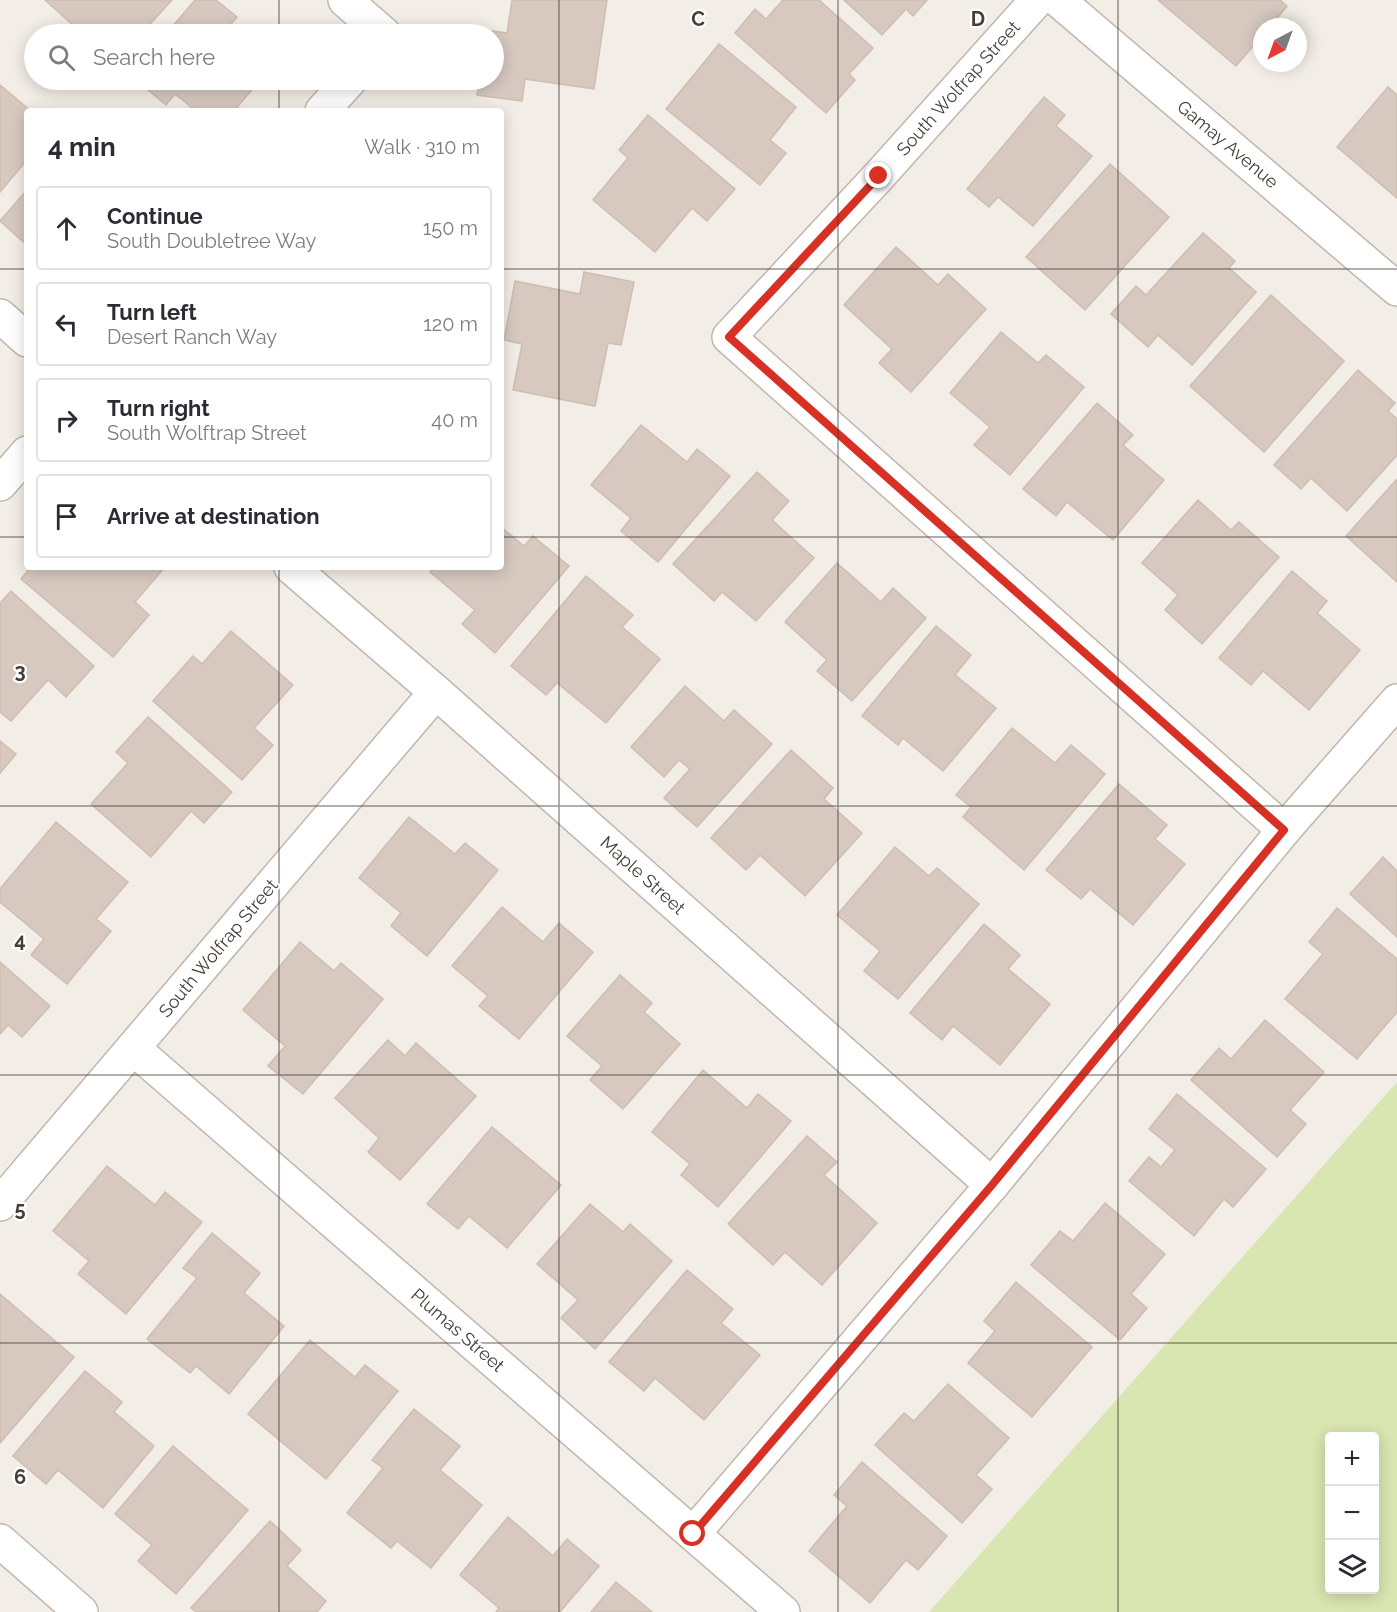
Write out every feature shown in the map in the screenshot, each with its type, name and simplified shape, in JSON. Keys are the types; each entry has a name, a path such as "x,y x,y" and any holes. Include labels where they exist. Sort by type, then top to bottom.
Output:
{"street":[{"path":"345,0 373,24"},
{"name":"South Wolfrap Street","path":"1037,0 879,176 729,337 1284,830"},
{"name":"Gamay Avenue","path":"1058,0 1397,289"},
{"path":"325,108 341,90"},
{"path":"0,316 24,337"},
{"path":"0,484 24,456"},
{"name":"Maple Street","path":"294,570 436,692 992,1185"},
{"name":"South Wolfrap Street","path":"0,1204 436,692"},
{"path":"693,1534 992,1185 1284,830 1397,701"},
{"name":"Plumas Street","path":"133,1048 783,1612"},
{"path":"0,1541 81,1612"}],"green space":[{"path":"1397,1082 1397,1612 929,1612"}],"building":[{"path":"45,0 172,0 150,24 72,24"},
{"path":"195,0 216,0 237,17 231,24 175,24"},
{"path":"512,0 607,0 594,89 525,79 522,101 477,95 478,90 504,90 504,33 507,33"},
{"path":"783,0 819,0 873,48 849,74 855,80 826,113 735,33 755,9 766,19"},
{"path":"844,0 927,0 913,16 906,9 882,35"},
{"path":"1158,0 1280,0 1287,6 1277,18 1253,18 1253,46 1236,66"},
{"path":"719,44 796,107 770,140 786,153 760,185 666,109"},
{"path":"0,85 27,108 24,108 24,164 0,192"},
{"path":"1388,87 1397,95 1397,198 1337,147"},
{"path":"148,90 252,90 237,108 192,108 175,94 166,105"},
{"path":"1044,97 1065,115 1056,126 1092,156 1033,226 998,197 989,207 967,189"},
{"path":"648,115 735,189 707,221 692,208 655,252 593,200 628,158 619,150"},
{"path":"1110,164 1169,217 1085,310 1026,257"},
{"path":"24,193 24,242 0,221"},
{"path":"1203,233 1235,261 1229,268 1256,292 1192,365 1158,335 1148,347 1111,314 1136,286 1146,295"},
{"path":"896,247 938,285 948,274 986,309 911,392 879,363 892,349 844,305"},
{"path":"584,272 634,282 621,345 608,343 595,406 513,390 522,344 504,340 515,281 580,294"},
{"path":"1271,295 1344,361 1264,452 1190,386"},
{"path":"1001,332 1038,363 1046,355 1084,387 1010,475 974,445 990,427 950,393"},
{"path":"1358,370 1395,403 1388,411 1397,419 1397,455 1347,511 1311,478 1301,489 1274,465"},
{"path":"1097,403 1133,435 1123,445 1164,480 1113,540 1067,502 1056,516 1023,489"},
{"path":"641,425 687,462 697,449 730,476 658,562 621,531 631,518 591,485"},
{"path":"757,472 789,501 772,520 814,558 756,621 722,592 714,601 673,564"},
{"path":"1397,479 1397,582 1346,536"},
{"path":"1198,500 1231,530 1239,522 1279,557 1202,644 1165,610 1178,595 1142,563"},
{"path":"504,529 524,546 533,536 569,566 495,653 462,624 475,610 430,572 432,570 504,570"},
{"path":"837,563 881,602 893,588 926,618 852,701 817,671 827,660 785,622"},
{"path":"28,570 162,570 135,602 149,615 113,657 21,579"},
{"path":"1292,571 1327,601 1317,613 1360,650 1309,710 1263,671 1251,685 1219,658"},
{"path":"586,576 633,615 622,627 660,659 606,723 557,683 546,695 511,666"},
{"path":"11,591 94,666 66,697 48,680 11,721 0,712 0,603"},
{"path":"936,626 971,655 955,675 996,708 943,771 903,738 898,745 862,716"},
{"path":"231,631 293,685 254,728 273,745 242,780 153,701 193,656 202,664"},
{"path":"685,686 724,721 734,710 772,744 697,827 664,798 690,769 679,760 664,777 631,747"},
{"path":"148,717 232,792 204,823 191,811 151,857 91,804 128,763 116,752"},
{"path":"1012,728 1055,763 1071,745 1105,774 1024,870 963,817 971,807 956,795"},
{"path":"0,741 16,754 0,773"},
{"path":"791,750 833,788 824,799 862,833 805,896 760,855 746,870 711,838"},
{"path":"1119,784 1167,825 1155,839 1185,864 1133,925 1090,889 1081,899 1046,870"},
{"path":"409,817 455,854 465,843 498,870 427,956 391,926 401,913 359,878"},
{"path":"56,822 128,882 96,919 111,931 67,984 31,955 44,939 0,902 0,889"},
{"path":"895,847 929,876 937,868 979,904 898,999 864,971 880,951 837,915"},
{"path":"1383,857 1397,871 1397,937 1350,894"},
{"path":"502,907 543,942 559,923 593,952 519,1039 479,1006 488,996 452,966"},
{"path":"1337,908 1397,959 1397,1012 1357,1059 1285,999 1323,954 1309,942"},
{"path":"984,924 1020,955 1008,969 1050,1004 1000,1065 953,1026 942,1040 910,1013"},
{"path":"300,942 334,971 341,963 383,999 303,1094 268,1066 285,1046 243,1010"},
{"path":"0,962 50,1006 22,1037 8,1025 0,1034"},
{"path":"620,975 652,1003 644,1012 680,1044 623,1109 590,1080 602,1066 567,1036"},
{"path":"1265,1020 1324,1072 1290,1110 1306,1124 1277,1157 1191,1080 1219,1048 1231,1059"},
{"path":"388,1040 405,1056 416,1043 476,1096 400,1180 368,1152 379,1138 335,1098"},
{"path":"703,1070 747,1108 758,1094 791,1121 718,1207 681,1175 690,1164 652,1132"},
{"path":"1177,1094 1266,1169 1233,1207 1224,1199 1194,1236 1129,1181 1149,1157 1161,1167 1175,1150 1149,1129"},
{"path":"492,1127 561,1185 507,1248 469,1216 458,1229 427,1204"},
{"path":"807,1136 837,1162 824,1175 877,1223 822,1285 785,1252 773,1265 728,1224"},
{"path":"107,1166 155,1205 165,1192 202,1222 126,1314 78,1274 89,1261 53,1231"},
{"path":"1105,1203 1165,1254 1131,1294 1147,1308 1120,1340 1031,1265 1060,1231 1073,1241"},
{"path":"590,1204 623,1232 630,1224 672,1261 595,1349 561,1318 578,1300 537,1264"},
{"path":"212,1233 260,1273 244,1293 284,1326 229,1394 196,1366 190,1373 147,1339 197,1278 183,1268"},
{"path":"687,1270 733,1309 721,1323 760,1355 704,1420 655,1378 644,1391 609,1362"},
{"path":"1016,1282 1092,1347 1032,1417 968,1363 995,1331 984,1321"},
{"path":"0,1294 74,1357 0,1443"},
{"path":"310,1340 355,1377 365,1365 398,1391 326,1479 248,1414"},
{"path":"85,1371 122,1402 114,1412 154,1446 103,1508 58,1470 46,1484 13,1456"},
{"path":"948,1384 1009,1438 976,1475 992,1489 962,1523 875,1445 904,1413 914,1421"},
{"path":"414,1409 460,1446 440,1470 482,1505 431,1568 397,1541 391,1548 347,1513 383,1468 372,1460"},
{"path":"173,1446 248,1510 176,1594 138,1561 152,1545 115,1514"},
{"path":"862,1462 947,1536 918,1570 906,1560 870,1603 809,1551 847,1506 834,1495"},
{"path":"508,1517 553,1556 567,1539 599,1566 560,1612 496,1612 499,1608 460,1575"},
{"path":"270,1521 301,1550 287,1566 326,1601 317,1612 196,1612 191,1608"},
{"path":"616,1582 652,1612 591,1612"}],"route":[{"path":"693,1534 992,1185 1284,830 729,337 879,176"}]}
